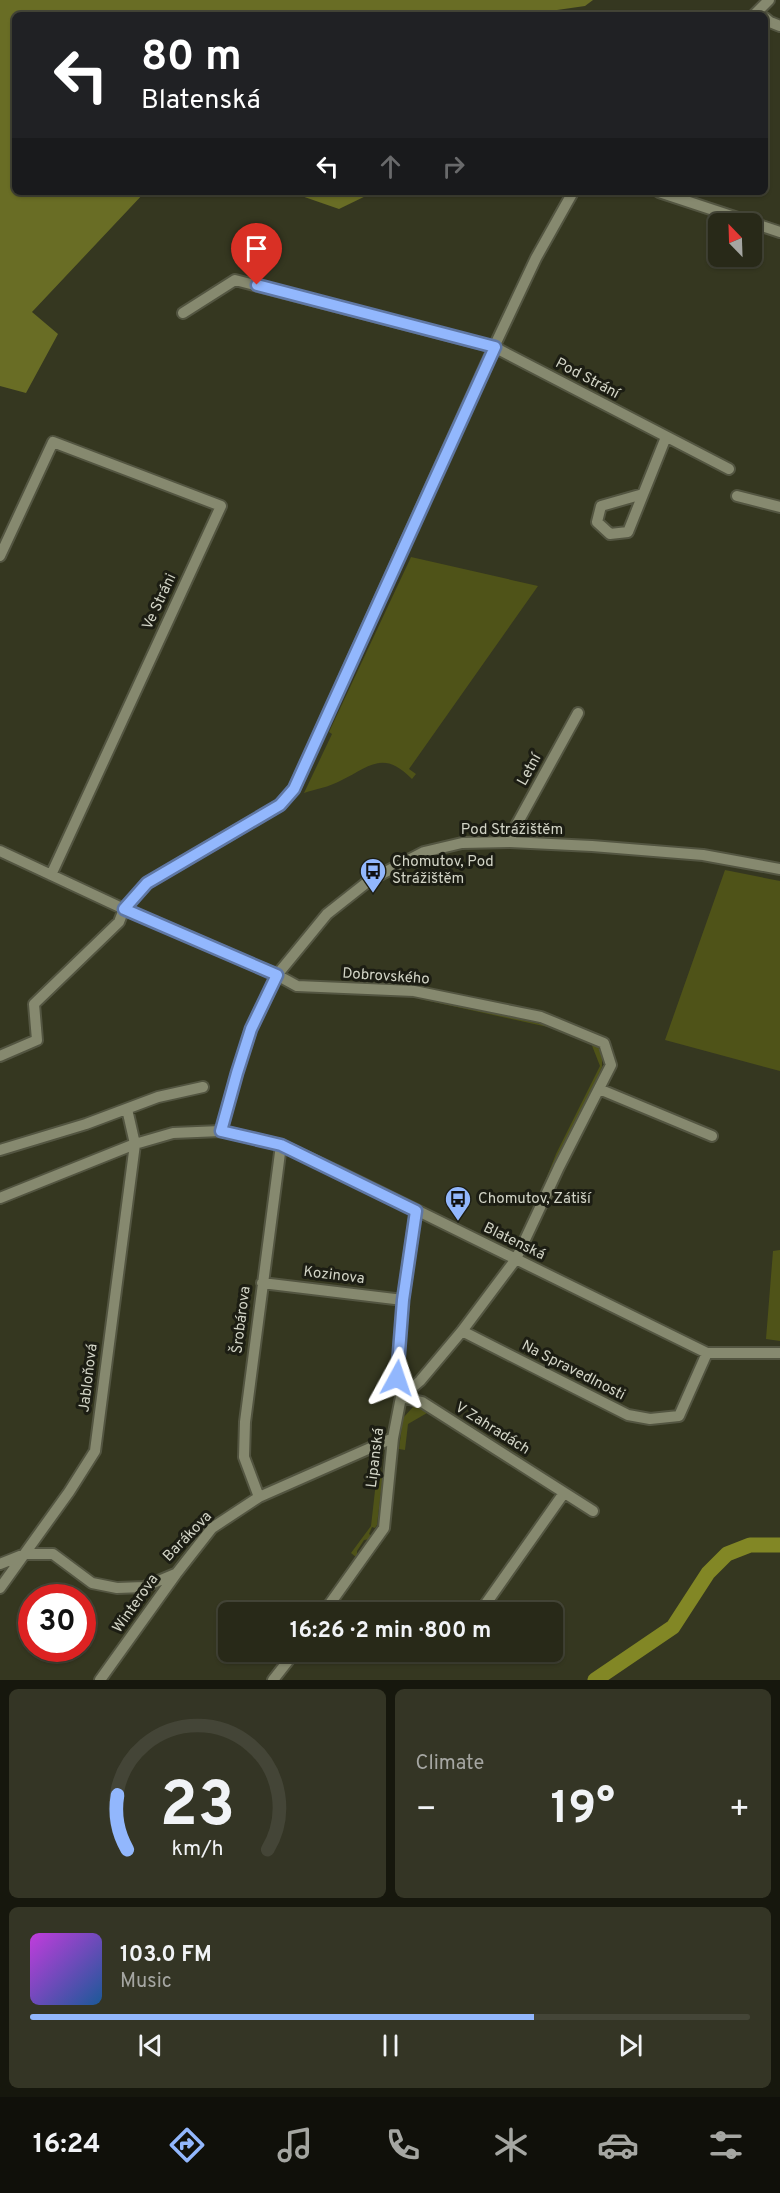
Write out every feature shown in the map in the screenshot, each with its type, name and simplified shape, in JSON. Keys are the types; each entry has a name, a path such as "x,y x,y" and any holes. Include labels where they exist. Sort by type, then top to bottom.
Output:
{"street":[{"path":"0,1056 37,1040 34,1004 119,922 124,909 147,883 280,805 294,789 536,258 571,195"},
{"path":"668,195 780,232"},
{"path":"183,313 235,279 495,347"},
{"name":"Pod Strání","path":"495,347 729,469"},
{"path":"643,494 601,506 597,522 610,534 628,532 666,437"},
{"name":"Ve Stráni","path":"0,556 53,442 221,506 51,875"},
{"path":"737,496 780,507"},
{"name":"Letní","path":"510,842 512,833 578,713"},
{"name":"Pod Strážištěm","path":"221,1131 251,1029 277,975 327,914 370,880 424,852 462,843 510,842 703,855 780,869"},
{"name":"Dobrovského","path":"0,851 297,986 414,991 541,1017 604,1043 611,1065 516,1259"},
{"path":"0,1150 87,1124 158,1097 203,1087"},
{"path":"599,1089 712,1136"},
{"name":"Jabloňová","path":"0,1588 69,1492 95,1450 135,1144 128,1109"},
{"name":"Blatenská","path":"0,1198 135,1144 173,1133 221,1131 281,1145 707,1353 780,1353"},
{"name":"Šrobárova","path":"258,1497 244,1457 245,1422 281,1145"},
{"name":"Lipanská","path":"331,1602 384,1528 393,1438 401,1397 397,1378 403,1300 416,1211"},
{"path":"401,1397 420,1381 462,1331 516,1259"},
{"name":"Kozinova","path":"262,1283 403,1300"},
{"name":"Na Spravedlnosti","path":"462,1331 628,1415 650,1419 679,1416 707,1353"},
{"name":"V Zahradách","path":"401,1397 422,1402 593,1511"},
{"name":"Barákova","path":"0,1564 25,1554 53,1554 92,1582 117,1588 144,1587 176,1574 212,1528 258,1497 393,1438"},
{"path":"487,1602 564,1493"},
{"name":"Winterova","path":"100,1680 176,1574"},
{"path":"273,1680 287,1662"}],"green space":[{"path":"0,0 593,0 585,6 543,12 12,12 12,195 142,195 32,312 58,334 26,393 0,386"},
{"path":"299,195 368,195 339,209"},
{"path":"411,557 538,586 409,769 416,774 412,779 393,765 376,764 336,783 304,793 332,734 329,732"},
{"path":"725,870 780,881 780,1071 665,1040"},
{"path":"420,999 440,1001 562,1029 597,1044 602,1053 602,1067 519,1246 556,1154 600,1066 591,1043 557,1029"},
{"path":"780,1250 780,1341 766,1339 773,1251"},
{"path":"413,1407 420,1407 427,1413 408,1424 405,1450 399,1449 403,1418"},
{"path":"378,1464 383,1474 377,1525 375,1528 372,1527 369,1534 372,1536 370,1539 364,1540 357,1551 357,1558 351,1553 371,1526"}],"waterway":[{"path":"595,1680 673,1627 708,1573 727,1554 750,1545 780,1545"}],"place":[{"name":"Chomutov, Pod Strážištěm","path":"373,894"},
{"name":"Chomutov, Zátiší","path":"458,1222"}],"route":[{"path":"257,285 495,347 294,789 280,805 147,883 124,909 277,975 251,1029 221,1131 281,1145 416,1211 403,1300 397,1378"}]}
